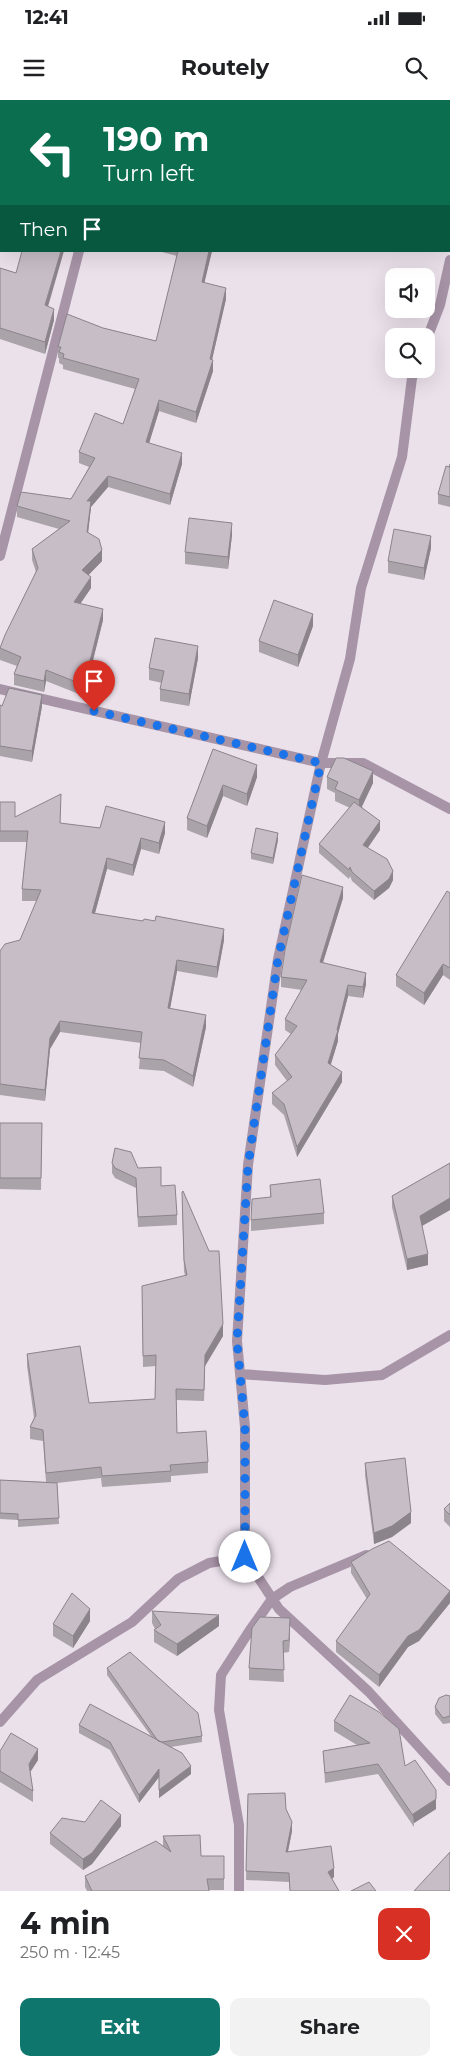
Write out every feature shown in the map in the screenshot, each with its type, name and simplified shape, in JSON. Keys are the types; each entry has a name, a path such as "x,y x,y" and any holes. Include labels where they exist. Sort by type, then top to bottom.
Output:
{"street":[{"path":"0,556 79,252"},
{"path":"431,328 440,305 450,260"},
{"path":"412,378 402,457 360,588 350,659 321,763 278,959 248,1166 237,1341 245,1427 245,1557 279,1609 369,1692 450,1781"},
{"path":"0,689 321,763 363,763 450,810"},
{"path":"240,1374 325,1380 382,1375 450,1335"},
{"path":"239,1891 239,1825 218,1710 221,1675 272,1599 290,1587 375,1551"},
{"path":"0,1722 37,1680 132,1622 178,1579 209,1563 245,1557"},
{"path":"440,1769 450,1766"}],"building":[{"path":"22,252 61,252 45,305 54,309 45,342 0,328 0,268 16,273"},
{"path":"178,252 209,252 202,282 226,288 210,359 213,360 196,412 159,400 146,442 182,453 170,494 108,476 87,501 91,501 87,532 99,539 102,550 82,570 91,577 74,602 103,609 84,685 46,670 44,681 14,674 21,657 0,648 38,568 32,549 70,521 17,506 21,492 71,499 95,458 79,452 95,413 123,424 139,379 63,358 64,354 59,352 61,347 58,347 67,314 103,328 156,341"},
{"path":"446,466 450,467 450,497 438,494"},
{"path":"189,518 232,523 228,557 185,552"},
{"path":"394,529 431,536 424,568 388,561"},
{"path":"274,600 313,614 298,655 259,641"},
{"path":"155,638 198,646 189,694 160,689 164,671 149,668"},
{"path":"9,688 42,695 32,751 0,746 0,705 2,706"},
{"path":"213,749 257,765 247,794 223,785 207,826 187,818"},
{"path":"336,758 344,758 373,771 359,800 335,789 338,782 327,777"},
{"path":"61,794 60,823 100,828 106,806 165,822 159,843 141,838 133,865 107,858 92,913 143,921 144,919 155,921 156,916 224,929 217,967 177,960 168,1008 206,1015 193,1076 164,1060 139,1058 142,1032 60,1021 50,1038 45,1090 0,1084 0,951 5,944 20,940 41,890 22,889 28,831 0,831 0,802 15,802 15,817"},
{"path":"354,802 380,821 363,845 387,859 393,871 389,879 374,891 352,872 350,867 349,870 319,844"},
{"path":"256,828 278,833 273,858 251,853"},
{"path":"302,875 343,887 320,962 366,973 363,987 348,985 328,1063 342,1072 297,1147 284,1104 272,1093 292,1077 275,1055 297,1026 285,1019 307,980 281,977 285,950"},
{"path":"447,891 450,893 450,968 443,964 424,993 396,975"},
{"path":"0,1123 42,1123 41,1178 0,1178"},
{"path":"115,1148 131,1152 138,1168 161,1167 161,1186 175,1185 177,1215 138,1217 136,1178 115,1168 112,1163"},
{"path":"450,1163 450,1198 420,1216 428,1254 407,1259 392,1196"},
{"path":"320,1179 324,1213 251,1220 252,1199 271,1197 270,1185"},
{"path":"183,1191 209,1251 219,1251 223,1324 205,1355 204,1390 176,1389 177,1433 206,1431 208,1462 170,1465 171,1471 102,1476 101,1467 46,1473 43,1430 30,1427 36,1415 27,1354 80,1346 89,1403 155,1399 156,1355 143,1356 142,1286 187,1275 184,1260"},
{"path":"405,1458 411,1512 392,1526 374,1533 365,1463"},
{"path":"0,1480 57,1483 59,1518 18,1520 18,1514 0,1513"},
{"path":"450,1503 450,1515 444,1509"},
{"path":"389,1541 450,1591 419,1630 408,1636 379,1675 336,1641 370,1594 351,1562"},
{"path":"72,1593 90,1609 73,1636 53,1624"},
{"path":"152,1611 219,1615 177,1644 154,1630 161,1625"},
{"path":"260,1617 290,1618 289,1640 283,1641 284,1670 249,1668 252,1628"},
{"path":"130,1652 198,1713 202,1736 158,1741 107,1668"},
{"path":"350,1695 379,1712 399,1729 405,1766 415,1760 436,1790 436,1799 413,1814 414,1817 378,1764 325,1773 323,1751 370,1743 334,1721"},
{"path":"446,1695 450,1696 450,1716 443,1718 435,1707 439,1698"},
{"path":"90,1704 182,1753 191,1766 159,1790 159,1769 139,1795 110,1742 79,1725"},
{"path":"11,1733 38,1749 29,1764 33,1791 0,1771 0,1751"},
{"path":"285,1793 286,1809 292,1822 286,1852 331,1846 334,1868 328,1872 339,1891 290,1891 289,1873 246,1871 248,1794"},
{"path":"101,1800 121,1815 92,1853 83,1859 50,1833 62,1818 85,1822"},
{"path":"200,1835 201,1856 224,1856 224,1879 207,1879 209,1891 92,1891 85,1876 156,1841 171,1852 163,1836"},
{"path":"450,1852 450,1891 414,1891"},
{"path":"369,1882 376,1891 351,1891"}],"route":[{"path":"94,711 321,763 278,959 248,1166 237,1341 245,1427 245,1557"}]}
